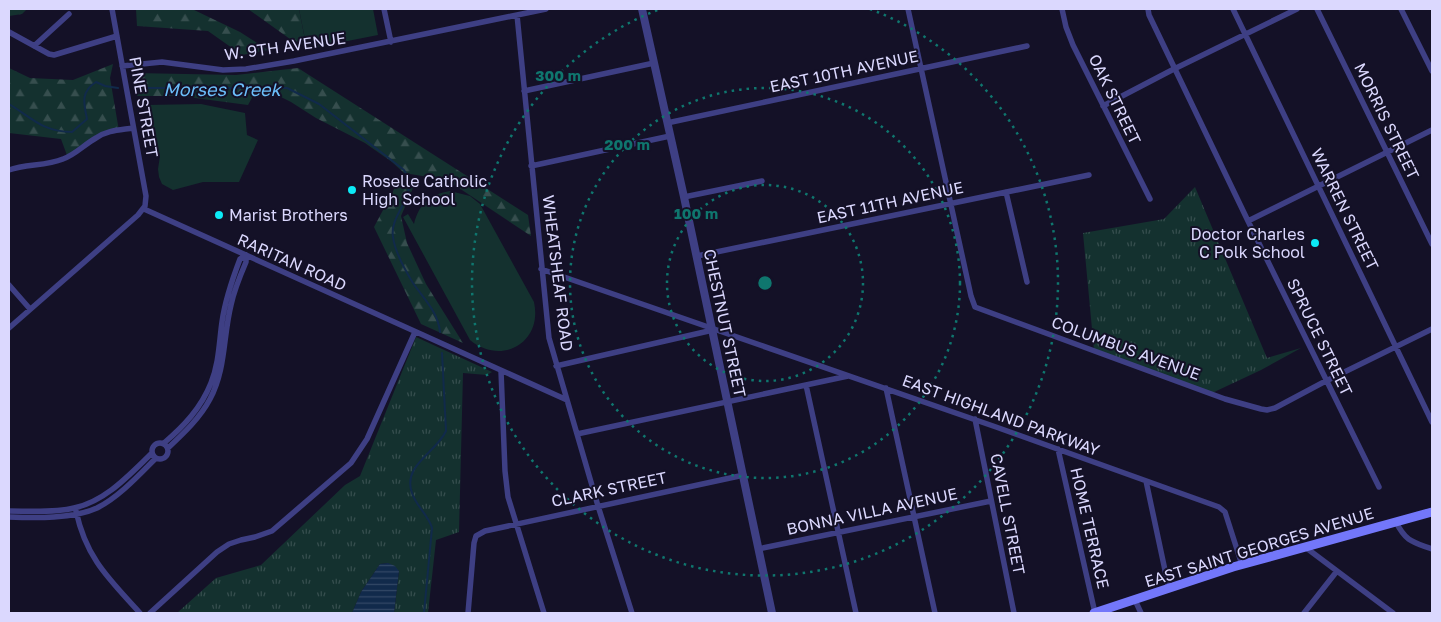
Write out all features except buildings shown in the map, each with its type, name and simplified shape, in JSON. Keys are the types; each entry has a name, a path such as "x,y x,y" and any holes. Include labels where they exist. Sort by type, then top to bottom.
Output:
{"main road":[{"name":"EAST SAINT GEORGES AVENUE","path":"1094,613 1242,565 1432,512"}],"street":[{"name":"PINE STREET","path":"112,9 146,196 144,209"},
{"path":"384,9 391,42"},
{"name":"W. 9TH AVENUE","path":"122,66 162,62 223,70 246,69 391,42 546,9"},
{"name":"CHESTNUT STREET","path":"642,9 713,330 772,613"},
{"path":"908,9 950,204"},
{"name":"OAK STREET","path":"1062,9 1073,45 1150,199"},
{"name":"SPRUCE STREET","path":"1148,9 1149,15 1248,221 1379,486"},
{"name":"WARREN STREET","path":"1233,9 1432,422"},
{"path":"1103,106 1175,68 1297,9"},
{"name":"MORRIS STREET","path":"1317,9 1432,244"},
{"path":"1401,9 1432,71"},
{"path":"34,46 69,14"},
{"name":"WHEATSHEAF ROAD","path":"518,15 549,338 598,506 632,613"},
{"path":"9,32 54,55 117,36"},
{"name":"EAST 10TH AVENUE","path":"667,123 1027,46"},
{"path":"524,91 654,63"},
{"path":"9,170 22,165 55,162 66,158 104,134 111,131 134,128"},
{"path":"1248,221 1432,130"},
{"path":"532,166 670,136"},
{"name":"EAST 11TH AVENUE","path":"697,256 1089,175"},
{"path":"684,197 762,181"},
{"path":"1006,192 1027,282"},
{"name":"COLUMBUS AVENUE","path":"950,204 970,296 975,307 1225,399 1267,410 1275,408 1327,380"},
{"path":"9,328 144,209"},
{"name":"RARITAN ROAD","path":"144,209 567,400"},
{"path":"166,446 197,409 210,384 218,354 227,296 240,259 246,256"},
{"name":"EAST HIGHLAND PARKWAY","path":"541,269 975,419 1219,507 1225,512 1242,565"},
{"path":"9,285 30,309"},
{"path":"1327,380 1432,329"},
{"path":"556,366 713,330"},
{"path":"150,613 217,552 229,544 255,538 272,531 351,462 367,439 414,332"},
{"path":"501,371 505,471 508,497 544,613"},
{"path":"577,434 850,376"},
{"path":"806,385 856,613"},
{"path":"886,388 935,613"},
{"name":"CAVELL STREET","path":"975,419 1014,613"},
{"path":"159,442 166,446 168,453 166,457 162,459 154,456 152,448 154,444 159,442"},
{"name":"HOME TERRACE","path":"1058,449 1094,613"},
{"path":"9,517 96,508 106,502 154,456"},
{"name":"CLARK STREET","path":"468,613 474,543 476,536 485,531 744,475"},
{"path":"1146,481 1169,589"},
{"name":"BONNA VILLA AVENUE","path":"758,549 991,501"},
{"path":"9,511 76,511"},
{"path":"76,511 84,540 100,568 140,613"},
{"path":"1396,522 1403,535 1413,542 1432,549"},
{"path":"1305,548 1393,613"},
{"path":"1304,613 1337,571"},
{"path":"1135,600 1141,613"}],"green space":[{"path":"9,9 27,9 22,14 9,16"},
{"path":"136,9 192,9 240,32 268,50 242,55 208,31 137,26"},
{"path":"248,9 299,9 306,45 290,39"},
{"path":"299,9 373,9 378,35 307,49"},
{"path":"113,64 110,78 119,131 105,133 68,158 61,139 9,133 9,68 30,78 73,80"},
{"path":"298,68 528,215 531,236 447,180 404,173 365,143 316,118 279,96 254,94 248,105 180,96 137,96 133,73 236,75"},
{"path":"201,104 245,113 247,135 258,140 239,182 203,182 173,190 162,184 159,177 160,156 146,105"},
{"path":"399,180 413,188 401,216 407,243 426,284 463,343 421,324 374,227"},
{"path":"1195,187 1267,358 1301,348 1261,370 1212,393 1094,350 1083,233 1164,219"},
{"path":"450,191 470,196 480,204 534,302 535,316 532,329 526,339 517,346 506,350 494,351 482,348 470,340 403,217 408,214 414,224 419,211 426,201 443,192"},
{"path":"416,337 492,372 487,375 463,373 459,532 436,540 428,613 394,613 399,571 388,563 380,564 361,592 352,613 177,613 216,578 261,565 345,485 360,476"}],"water":[{"path":"388,563 395,566 399,571 394,613 352,613 361,592 380,564"}],"waterway":[{"name":"Morses Creek","path":"9,104 45,127 72,132 87,119 84,99 87,90 91,86 96,82 118,88"},
{"name":"Morses Creek","path":"134,88 287,88 319,104 404,170 409,188 395,220 393,228 394,243 407,273 433,312 440,332"},
{"name":"Morses Creek","path":"424,613 432,528 414,498 410,483 416,467 446,431 442,353"}],"place":[{"name":"Roselle Catholic High School","path":"352,190"},
{"name":"Marist Brothers","path":"219,215"},
{"name":"Doctor Charles C Polk School","path":"1315,243"}]}
